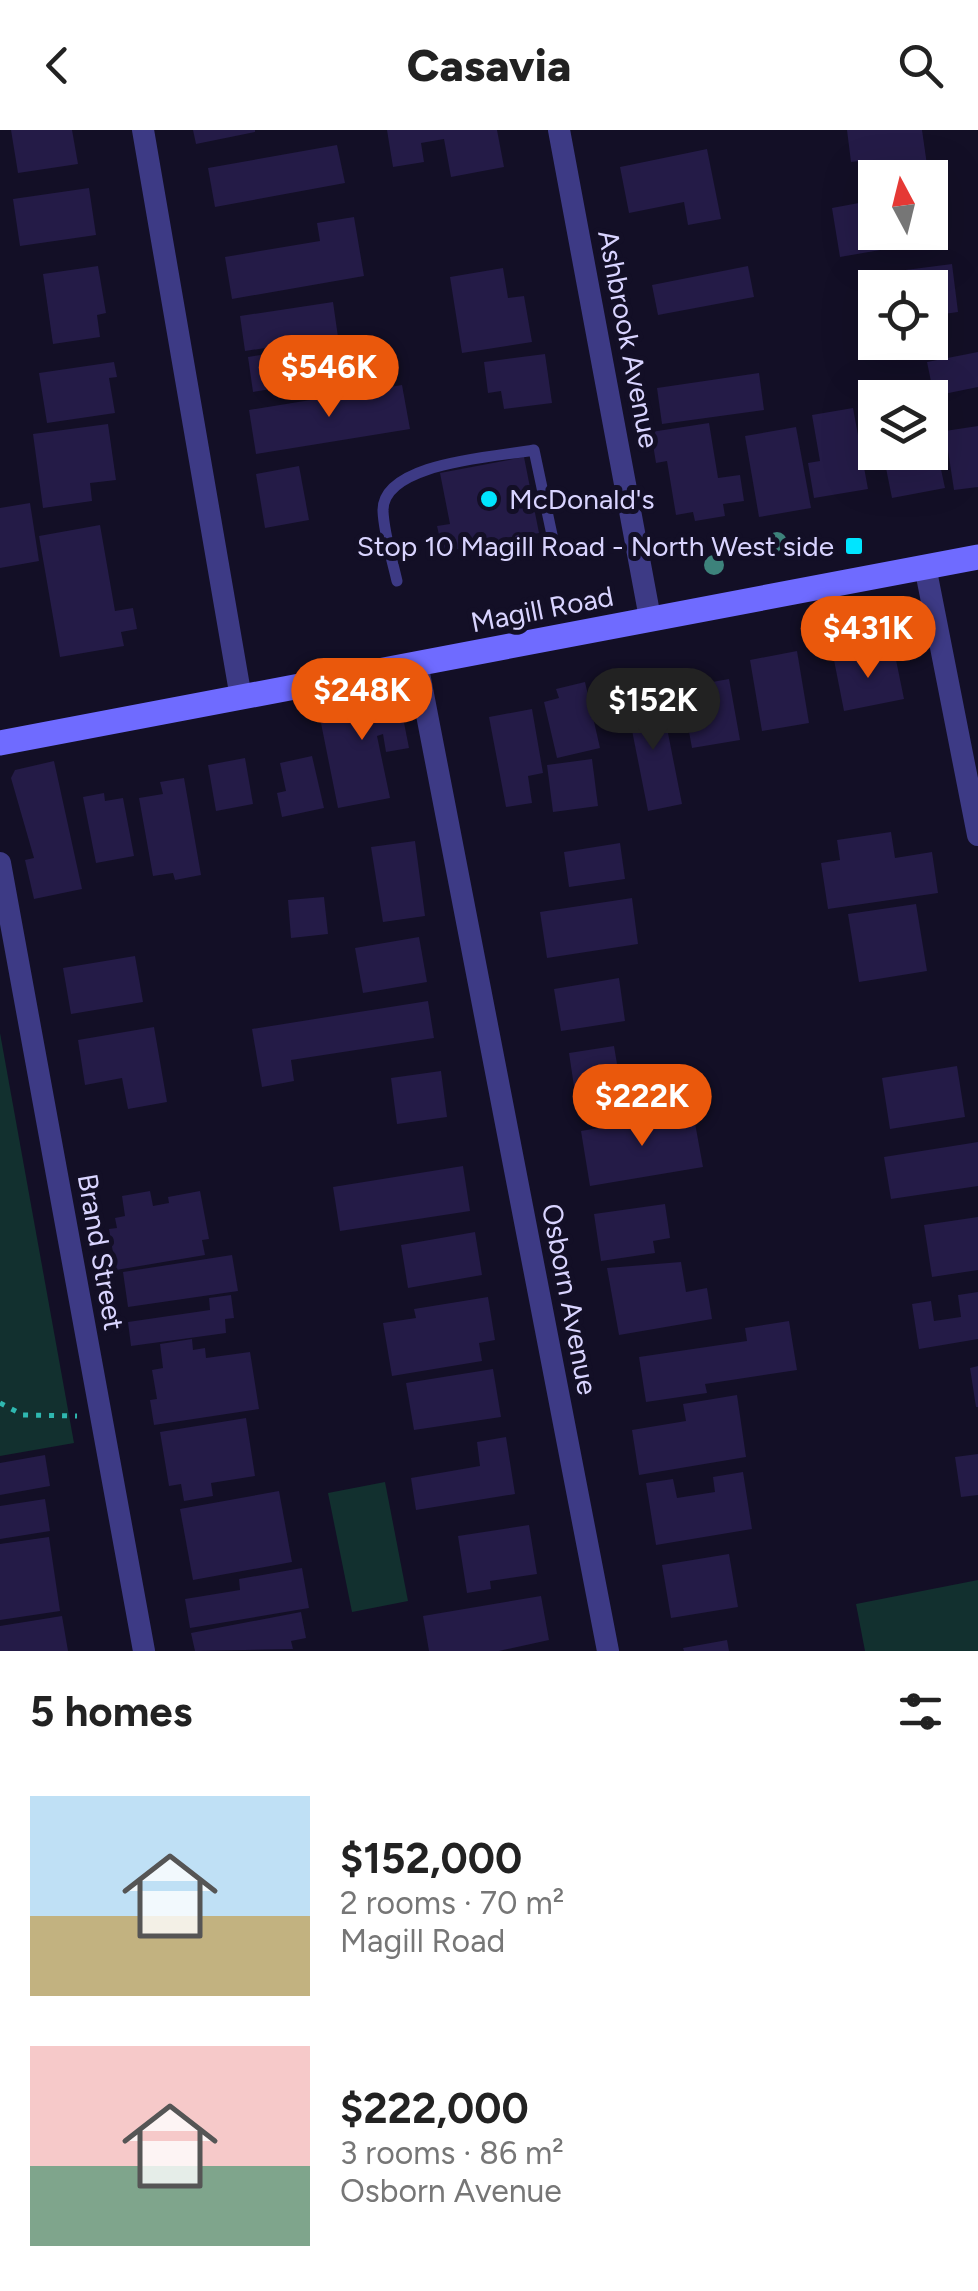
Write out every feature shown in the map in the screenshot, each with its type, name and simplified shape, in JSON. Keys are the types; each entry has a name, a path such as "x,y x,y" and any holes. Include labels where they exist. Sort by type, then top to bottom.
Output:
{"main road":[{"name":"Magill Road","path":"0,743 978,557"}],"street":[{"path":"143,130 240,698"},
{"name":"Ashbrook Avenue","path":"559,130 650,618"},
{"path":"925,566 978,834"},
{"name":"Osborn Avenue","path":"418,664 608,1651"},
{"name":"Brand Street","path":"0,863 144,1651"}],"lane":[{"path":"397,581 382,508 392,485 413,472 534,450 555,548"}],"path":[{"path":"0,1404 23,1415 72,1417 99,1411"}],"green space":[{"path":"0,1033 74,1443 0,1456"},
{"path":"385,1482 408,1601 352,1612 328,1493"},
{"path":"978,1580 978,1651 865,1651 856,1604"}],"building":[{"path":"11,130 72,130 78,164 18,173"},
{"path":"193,130 255,130 255,132 196,144"},
{"path":"387,130 497,130 504,167 451,177 444,139 421,143 424,162 393,167"},
{"path":"847,130 922,130 926,160 851,162"},
{"path":"337,145 345,183 215,207 208,168"},
{"path":"707,149 721,219 688,225 684,202 629,213 620,167"},
{"path":"89,188 96,235 20,246 13,199"},
{"path":"858,203 858,250 880,250 840,257 832,208"},
{"path":"354,217 364,276 232,299 225,257 320,241 317,223"},
{"path":"952,264 958,312 948,313 948,270 906,270"},
{"path":"98,266 106,313 97,315 100,337 53,344 43,274"},
{"path":"748,266 754,297 658,315 652,285"},
{"path":"503,268 508,298 524,296 532,342 462,353 450,277"},
{"path":"333,302 338,337 245,351 240,316"},
{"path":"341,343 347,377 253,392 248,357"},
{"path":"978,352 978,387 948,393 948,380 931,380 927,362"},
{"path":"545,354 552,403 504,409 501,391 488,393 484,362"},
{"path":"114,362 117,377 109,378 115,413 47,423 39,373"},
{"path":"759,373 764,410 662,424 657,388"},
{"path":"402,385 410,429 256,454 249,410"},
{"path":"853,408 858,470 864,470 868,489 814,498 808,463 820,461 812,415"},
{"path":"709,423 718,478 740,475 744,501 723,504 725,516 695,521 693,512 676,515 667,461 656,463 651,432"},
{"path":"108,424 116,480 90,483 92,501 43,508 33,434"},
{"path":"978,426 978,487 954,490 948,431"},
{"path":"796,427 811,508 759,517 745,436"},
{"name":"McDonald's","path":"524,457 539,533 443,552 437,526 450,524 440,473"},
{"path":"299,466 309,520 265,528 256,474"},
{"path":"886,470 941,470 945,488 892,498"},
{"path":"30,503 39,561 0,568 0,508"},
{"path":"100,525 115,611 133,608 137,629 121,632 124,646 60,657 39,536"},
{"path":"797,651 809,723 762,731 750,660"},
{"path":"866,653 868,661 895,655 904,699 844,711 834,660"},
{"path":"699,673 701,684 729,679 740,740 692,748 679,677"},
{"path":"585,682 600,748 557,758 544,702 559,698 556,689"},
{"path":"397,687 409,748 386,752 383,734 377,736 390,798 338,808 317,703"},
{"path":"650,690 657,725 666,723 682,804 648,811 625,695"},
{"path":"532,709 543,773 528,776 532,803 506,807 489,717"},
{"path":"312,756 324,808 282,817 277,793 286,791 280,763"},
{"path":"245,758 253,804 216,811 208,765"},
{"path":"592,759 598,806 553,812 547,765"},
{"path":"54,761 82,889 34,899 25,860 34,858 11,778 15,770"},
{"path":"184,778 201,875 175,880 173,873 153,876 139,798 163,794 160,782"},
{"path":"104,793 105,801 123,798 134,856 96,863 83,797"},
{"path":"891,832 895,858 932,852 938,893 828,909 821,863 840,860 837,840"},
{"path":"415,841 425,916 383,922 371,847"},
{"path":"620,843 625,879 569,887 564,852"},
{"path":"324,897 328,934 291,938 288,900"},
{"path":"632,898 638,944 547,958 540,912"},
{"path":"916,904 927,971 859,982 848,914"},
{"path":"419,937 427,982 363,993 355,948"},
{"path":"135,956 143,1002 71,1014 63,968"},
{"path":"619,978 625,1021 561,1031 554,989"},
{"path":"428,1001 434,1038 291,1060 294,1081 262,1087 252,1029"},
{"path":"154,1027 167,1102 128,1109 122,1078 85,1085 78,1040"},
{"path":"614,1046 618,1070 629,1068 635,1104 578,1113 569,1053"},
{"path":"957,1066 965,1117 890,1129 882,1078"},
{"path":"441,1071 447,1117 397,1124 391,1078"},
{"path":"693,1112 703,1167 590,1186 581,1131"},
{"path":"978,1142 978,1186 891,1199 884,1157"},
{"path":"463,1166 470,1211 340,1231 333,1187"},
{"path":"150,1191 153,1206 169,1203 168,1197 200,1191 209,1239 202,1240 205,1255 116,1270 109,1229 117,1228 115,1218 125,1216 122,1196"},
{"path":"665,1204 670,1238 653,1241 655,1253 601,1261 594,1214"},
{"path":"978,1217 978,1270 932,1277 924,1225"},
{"path":"475,1232 482,1275 408,1288 401,1245"},
{"path":"232,1255 238,1291 128,1307 123,1272"},
{"path":"681,1262 686,1292 707,1288 712,1319 619,1335 607,1268"},
{"path":"978,1292 978,1339 919,1349 912,1304 931,1301 934,1321 961,1317 958,1295"},
{"path":"231,1295 234,1318 225,1319 226,1333 131,1346 128,1322 210,1310 209,1298"},
{"path":"488,1297 495,1340 479,1343 482,1361 392,1376 383,1323 416,1318 414,1309"},
{"path":"789,1321 797,1370 705,1384 707,1393 646,1402 639,1357 747,1341 745,1328"},
{"path":"192,1339 193,1350 205,1348 206,1358 250,1352 259,1409 154,1425 150,1400 157,1399 152,1370 163,1368 160,1344"},
{"path":"978,1366 978,1407 976,1407 970,1368"},
{"path":"493,1369 501,1417 414,1430 406,1383"},
{"path":"737,1395 746,1457 639,1475 632,1430 686,1421 683,1404"},
{"path":"246,1418 255,1476 211,1483 213,1496 184,1501 181,1484 169,1486 160,1432"},
{"path":"506,1437 515,1494 416,1510 411,1478 480,1466 477,1442"},
{"path":"978,1454 978,1495 961,1497 955,1457"},
{"path":"45,1455 50,1486 0,1495 0,1463"},
{"path":"743,1472 752,1529 656,1545 646,1483 673,1479 677,1498 715,1492 713,1477"},
{"path":"279,1491 292,1562 193,1580 180,1509"},
{"path":"45,1499 50,1531 0,1539 0,1506"},
{"path":"529,1525 537,1574 490,1581 491,1589 467,1593 458,1536"},
{"path":"49,1537 60,1611 0,1620 0,1544"},
{"path":"729,1554 738,1607 671,1618 662,1565"},
{"path":"302,1568 309,1608 190,1628 185,1599 240,1590 239,1579"},
{"path":"541,1596 549,1640 499,1651 429,1651 423,1616"},
{"path":"301,1612 306,1638 291,1641 293,1649 195,1651 191,1633"},
{"path":"62,1616 68,1651 0,1651 0,1626"},
{"path":"727,1640 729,1651 683,1648"}],"place":[{"name":"McDonald's","path":"489,499"},
{"name":"Stop 10 Magill Road - North West side","path":"854,546"}]}
